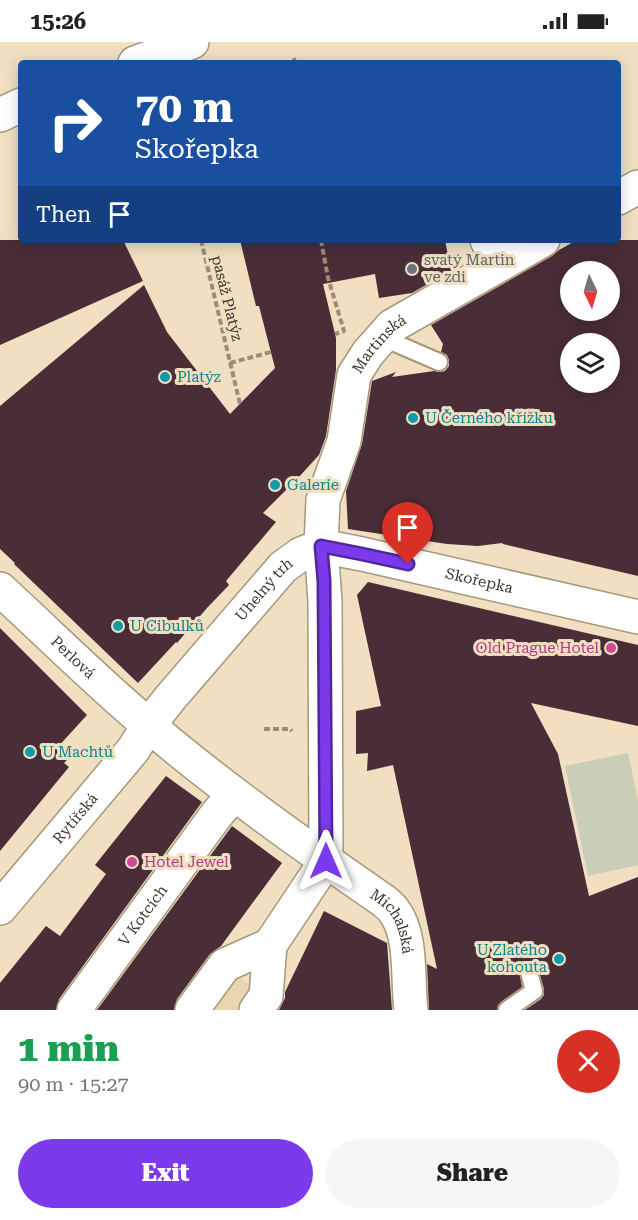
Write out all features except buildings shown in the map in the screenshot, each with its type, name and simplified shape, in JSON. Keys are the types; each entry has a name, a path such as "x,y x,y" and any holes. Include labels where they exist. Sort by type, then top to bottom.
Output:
{"street":[{"path":"143,60 192,42"},
{"path":"0,115 18,106"},
{"path":"621,196 638,187"},
{"name":"Martinská","path":"321,546 322,500 344,441 354,375 368,353 392,326 409,316 493,252 530,243"},
{"path":"256,1010 266,996 270,945 326,861 324,581 321,546"},
{"name":"Skořepka","path":"321,546 638,617"},
{"name":"Uhelný trh","path":"148,726 283,567 301,554 321,546"},
{"name":"Perlová","path":"0,589 148,726"},
{"path":"148,726 234,794 326,861"},
{"name":"Rytířská","path":"0,909 133,750 148,726"},
{"name":"V Kotcích","path":"74,1010 234,794"},
{"name":"Michalská","path":"326,861 394,910 402,925 406,943 411,1010"},
{"path":"192,1010 225,965 270,945"}],"lane":[{"path":"381,337 439,362"},
{"path":"507,1010 534,991 529,972"}],"path":[{"name":"pasáž Platýz","path":"202,243 240,404"},
{"path":"322,243 328,278 344,331"},
{"name":"pasáž Platýz","path":"230,363 271,352"}],"shaded area":[{"path":"235,974 255,989 240,1010 207,1010"}],"green space":[{"path":"628,753 638,800 638,865 588,876 565,766"}],"place":[{"name":"svatý Martin ve zdi","path":"412,269"},
{"name":"Platýz","path":"165,377"},
{"name":"U Černého křížku","path":"413,418"},
{"name":"Galerie","path":"275,485"},
{"name":"U Cibulků","path":"118,626"},
{"name":"Old Prague Hotel","path":"611,648"},
{"name":"U Machtů","path":"30,752"},
{"name":"Hotel Jewel","path":"132,862"},
{"name":"U Zlatého kohouta","path":"559,959"}],"route":[{"path":"326,861 324,581 321,546 408,564"}]}
